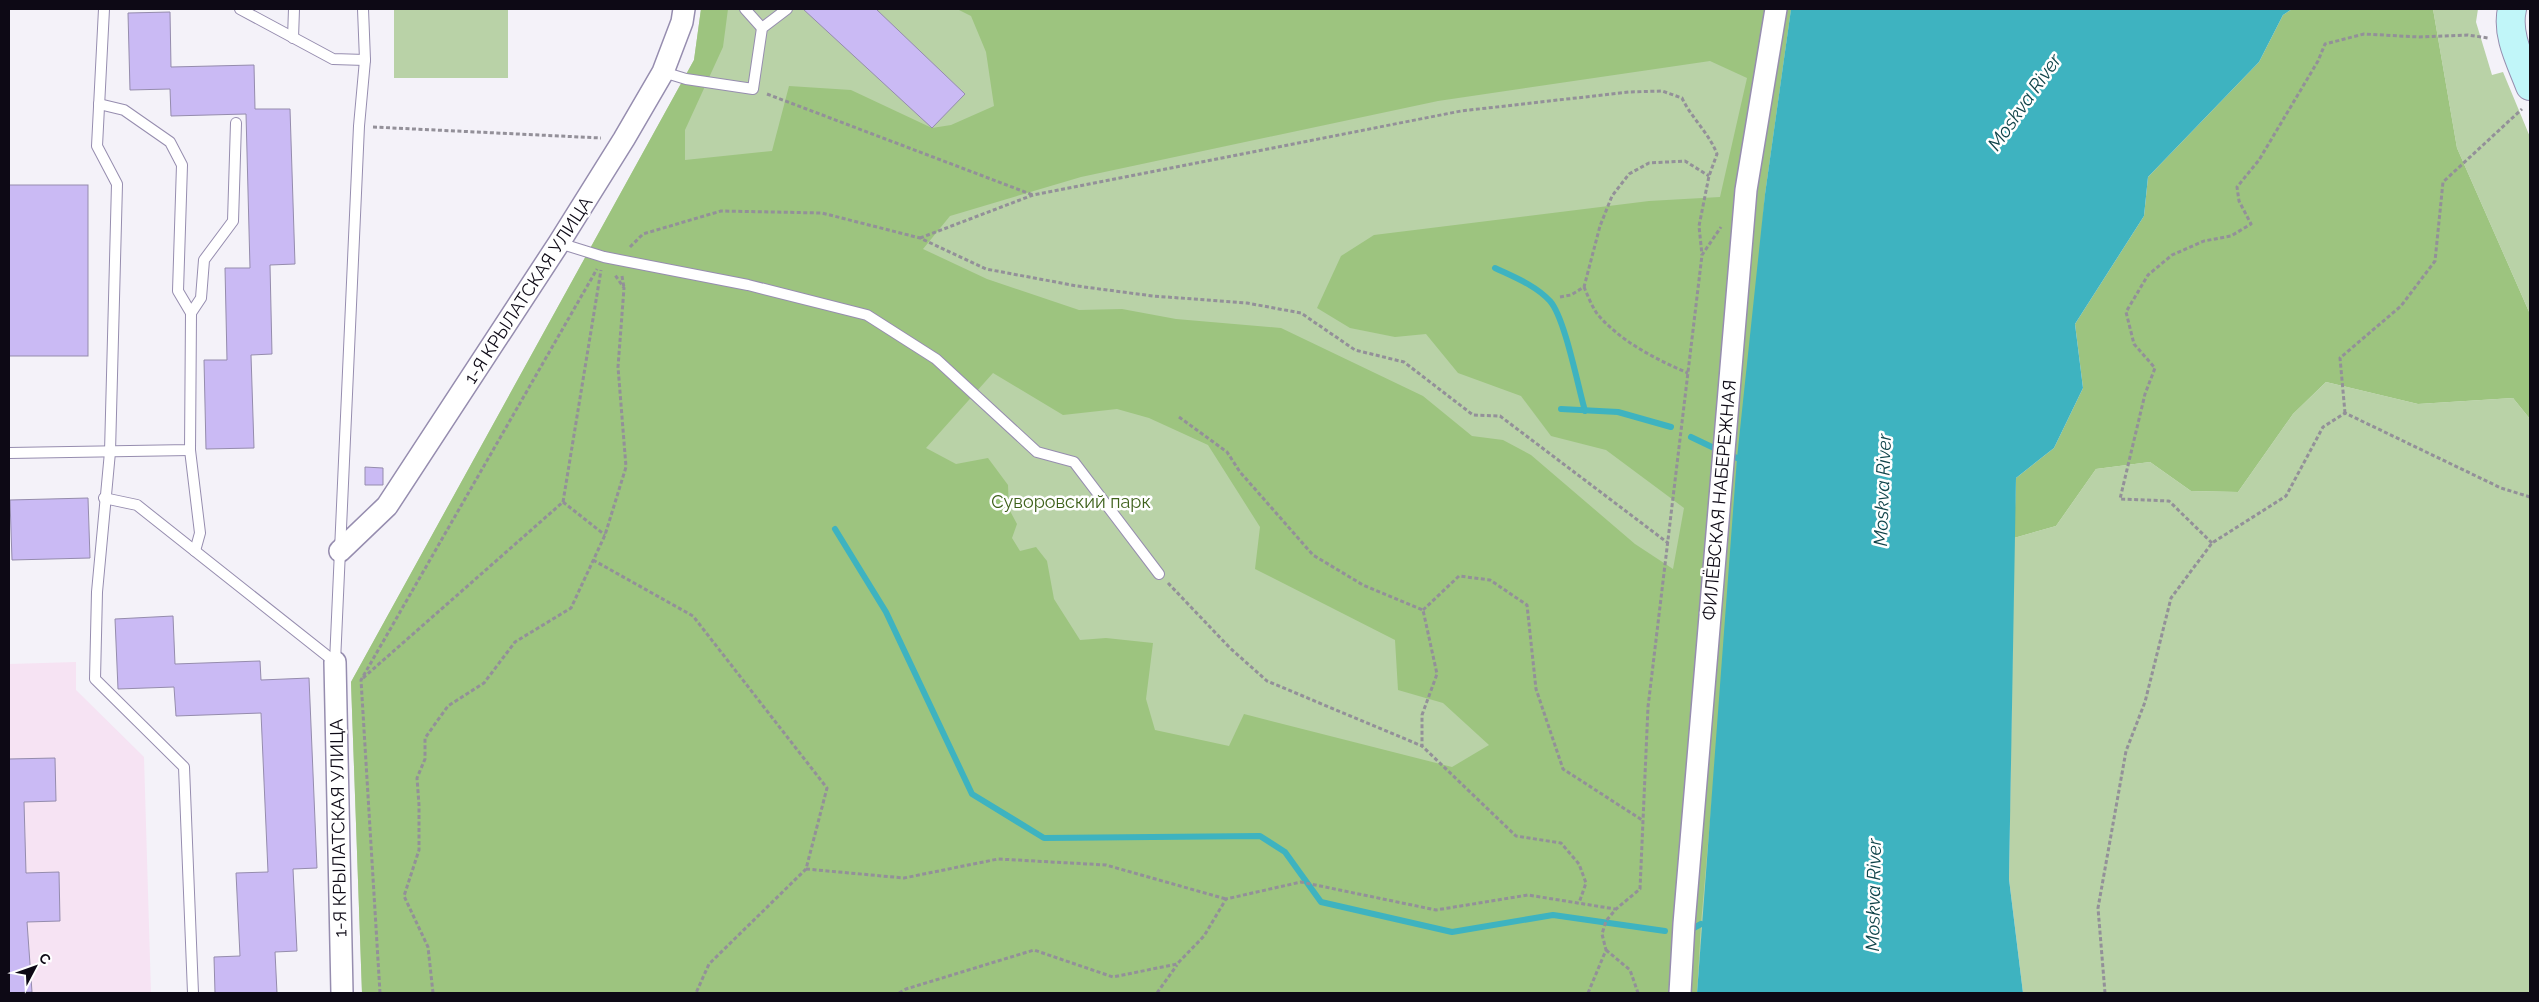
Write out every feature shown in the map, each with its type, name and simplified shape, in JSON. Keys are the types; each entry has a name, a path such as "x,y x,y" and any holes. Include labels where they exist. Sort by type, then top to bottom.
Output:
{"street":[{"name":"1-Я КРЫЛАТСКАЯ УЛИЦА","path":"340,551 386,506 560,243 663,72 682,22 684,9"},
{"name":"ФИЛЁВСКАЯ НАБЕРЕЖНАЯ","path":"1680,993 1684,924 1746,190 1776,9"},
{"path":"2512,9 2510,19 2513,41 2526,97"},
{"name":"1-Я КРЫЛАТСКАЯ УЛИЦА","path":"335,662 342,993"}],"lane":[{"path":"104,9 97,146 117,184 110,452 104,498 97,592 95,679 184,767 193,993"},
{"path":"240,9 333,59 365,60"},
{"path":"293,38 294,9"},
{"path":"335,662 358,126 365,60 363,9"},
{"path":"745,9 762,28"},
{"path":"663,72 686,79 754,89 762,28 787,9"},
{"path":"99,104 124,110 170,142 182,165 178,291 191,313 190,450 200,533 195,552"},
{"path":"191,313 202,298 204,260 233,221 236,123"},
{"path":"560,243 604,258 619,259 748,285 867,315 936,359 1037,452 1074,462 1159,574"},
{"path":"9,453 190,450"},
{"path":"104,498 137,505 335,662"}],"path":[{"path":"2212,543 2169,501 2120,499 2145,394 2155,368 2134,344 2126,312 2148,275 2172,256 2204,241 2231,236 2251,224 2239,200 2237,187 2259,160 2318,61 2326,44 2364,34 2419,38 2468,35 2495,39"},
{"path":"754,89 1033,195"},
{"path":"920,238 1033,195 1461,111 1629,92 1662,91 1682,98 1689,114 1710,137 1717,154 1709,176 1699,226 1702,255 1648,707 1640,889 1616,909 1606,921 1602,934 1606,950 1630,970 1638,993"},
{"path":"2345,413 2340,358 2401,306 2435,261 2443,182 2526,97"},
{"path":"358,126 624,139"},
{"path":"1688,373 1657,360 1622,338 1597,313 1584,287 1600,226 1612,196 1629,174 1649,163 1685,161 1709,176"},
{"path":"619,259 643,234 721,211 822,213 920,238 986,269 1077,286 1153,296 1247,303 1301,313 1355,350 1404,362 1473,415 1500,416 1668,543"},
{"path":"1702,255 1724,223"},
{"path":"360,680 563,502 604,258"},
{"path":"433,993 428,947 404,896 419,850 420,805 417,778 425,759 425,738 448,706 484,683 515,642 571,608 604,535 626,467 618,367 624,288 604,258"},
{"path":"380,993 360,680 604,258"},
{"path":"1560,297 1571,295 1584,287"},
{"path":"2105,993 2098,908 2126,751 2145,702 2171,598 2212,543 2286,496 2324,427 2345,413"},
{"path":"2345,413 2501,488 2530,497"},
{"path":"1179,418 1227,452 1240,472 1313,555 1363,585 1423,610"},
{"path":"563,502 604,535"},
{"path":"593,560 693,616 827,788 806,869 709,964 696,993"},
{"path":"1159,574 1230,648 1267,681 1422,746 1516,836 1561,842 1579,864 1586,884 1579,903"},
{"path":"1423,610 1460,576 1490,580 1526,605 1536,689 1563,769 1642,820"},
{"path":"1422,746 1422,715 1437,674 1423,610"},
{"path":"806,869 904,878 998,859 1106,865 1226,898 1301,882 1436,910 1528,895 1616,909"},
{"path":"1157,993 1177,964 1204,936 1226,898"},
{"path":"899,993 906,989 1034,950 1113,977 1177,964"},
{"path":"1588,993 1606,950"}],"shaded area":[{"path":"76,662 76,690 144,757 151,993 9,993 9,664"}],"green space":[{"path":"394,9 508,9 508,78 394,78"},
{"name":"Суворовский парк","path":"701,9 1791,9 1765,194 1697,993 362,993 351,682 694,60"},
{"name":"Суворовский парк","path":"701,9 728,9 723,47 685,130 685,160 772,151 789,86 851,90 932,128 951,125 994,106 986,52 971,16 957,9 1791,9 1765,194 1701,924 1697,993 362,993 351,682 694,60","holes":["1710,61 1747,78 1720,197 1649,201 1374,235 1341,256 1317,308 1350,328 1395,337 1426,334 1458,373 1521,396 1551,436 1606,450 1684,508 1673,569 1635,544 1531,455 1503,440 1472,436 1423,396 1281,328 1176,319 1122,309 1079,310 987,279 923,249 950,216 1081,177 1438,101","993,373 1063,415 1117,409 1149,418 1208,445 1260,527 1255,569 1395,640 1398,690 1443,703 1489,745 1452,767 1244,714 1229,746 1155,730 1146,699 1153,643 1106,638 1080,640 1054,599 1047,561 1036,547 1020,551 1012,538 1017,524 1009,509 1008,485 988,458 956,464 926,448"]},
{"path":"2292,9 2433,9 2457,148 2530,314 2530,419 2513,398 2418,404 2326,382 2293,414 2238,492 2191,491 2150,462 2096,469 2056,526 2014,538 2016,478 2054,448 2083,388 2075,324 2144,216 2148,177 2259,62 2283,15"},
{"path":"2433,9 2478,9 2476,22 2492,75 2503,72 2530,137 2530,314 2457,148"},
{"path":"2326,382 2418,404 2513,398 2530,419 2530,993 2023,993 2009,879 2014,538 2056,526 2096,469 2150,462 2191,491 2238,492 2293,414"}],"water":[{"name":"Moskva River","path":"1791,9 2292,9 2283,15 2259,62 2148,177 2144,216 2075,324 2083,388 2054,448 2016,478 2009,879 2023,993 1697,993 1737,458 1765,194"}],"building":[{"path":"803,9 876,9 965,94 932,128"},
{"path":"170,12 171,67 254,65 255,109 290,109 295,264 270,265 272,354 251,355 254,448 206,449 204,360 227,360 225,268 250,268 246,114 171,116 170,89 130,90 128,13"},
{"path":"9,185 88,185 88,356 9,356"},
{"path":"365,467 383,468 383,485 365,485"},
{"path":"88,498 90,558 12,560 10,500"},
{"path":"173,616 175,664 260,661 261,680 309,678 317,868 293,869 297,951 275,952 277,993 215,993 214,957 240,956 236,873 268,872 261,713 176,716 174,687 118,689 115,619"},
{"path":"55,758 56,801 24,802 26,873 59,872 60,921 27,922 32,992 9,993 9,759"}],"waterway":[{"path":"1495,268 1538,290 1550,301 1556,310 1566,337 1585,411"},
{"path":"1561,409 1618,412 1671,427"},
{"path":"1691,437 1714,448"},
{"path":"1728,454 1737,458"},
{"path":"835,529 886,612 972,794 1044,838 1260,836 1285,852 1321,902 1452,932 1553,915 1665,931"},
{"path":"1690,930 1701,924"}]}
